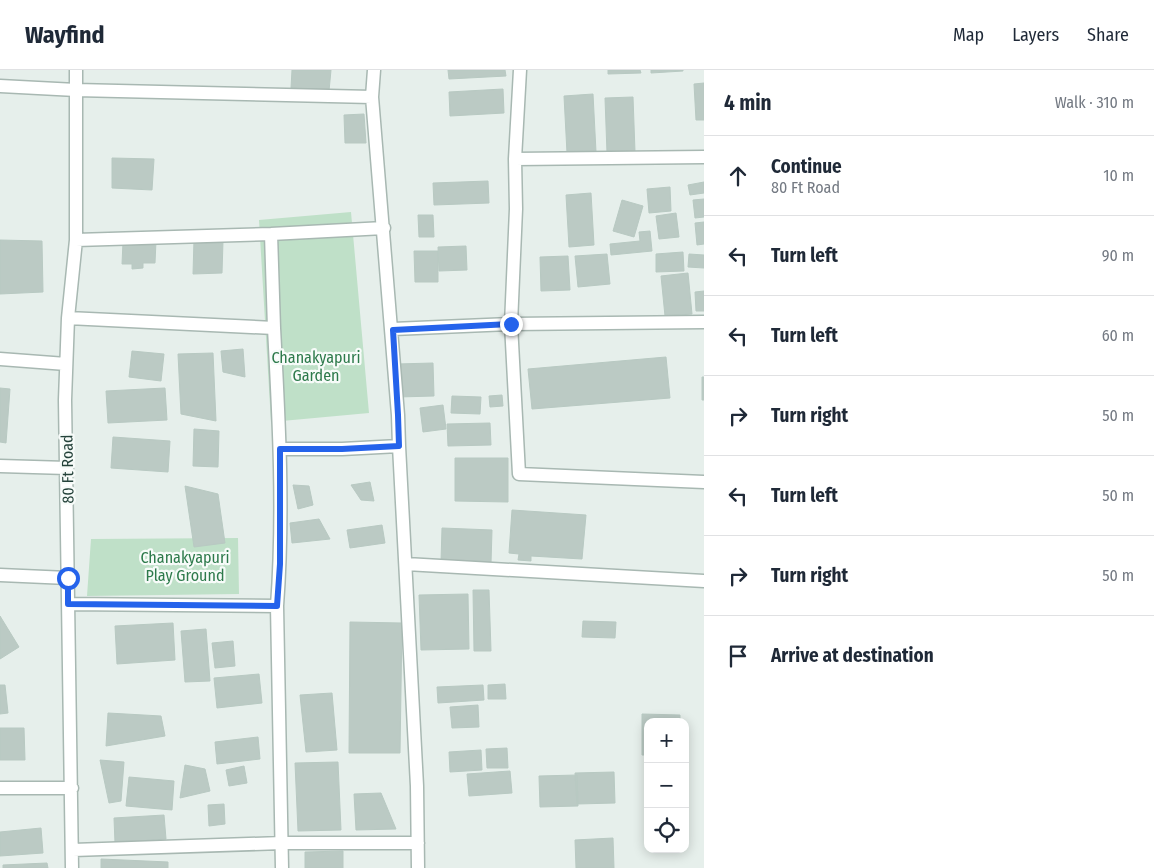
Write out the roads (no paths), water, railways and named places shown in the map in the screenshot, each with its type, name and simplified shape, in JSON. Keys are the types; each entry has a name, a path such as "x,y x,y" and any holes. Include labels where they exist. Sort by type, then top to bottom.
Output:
{"street":[{"name":"80 Ft Road","path":"72,868 66,364 68,318 76,240 76,70"},
{"path":"374,70 372,96 393,330 398,415 417,786 418,868"},
{"path":"520,70 515,158 516,209 511,324 519,474 704,482"},
{"path":"0,86 76,90 372,96"},
{"path":"515,158 704,158"},
{"path":"76,240 271,234 384,228"},
{"path":"271,234 280,449 280,564 277,606 282,868"},
{"path":"68,318 274,328"},
{"path":"393,330 511,324 704,322"},
{"path":"0,359 66,364"},
{"path":"280,449 342,449 399,446"},
{"path":"0,466 67,468"},
{"path":"406,564 704,581"},
{"path":"0,575 68,578"},
{"path":"68,604 277,606"},
{"path":"0,788 72,788"},
{"path":"73,850 282,843 418,843"}],"park label":[{"name":"Chanakyapuri Garden","path":"316,366"},
{"name":"Chanakyapuri Play Ground","path":"185,566"}]}
